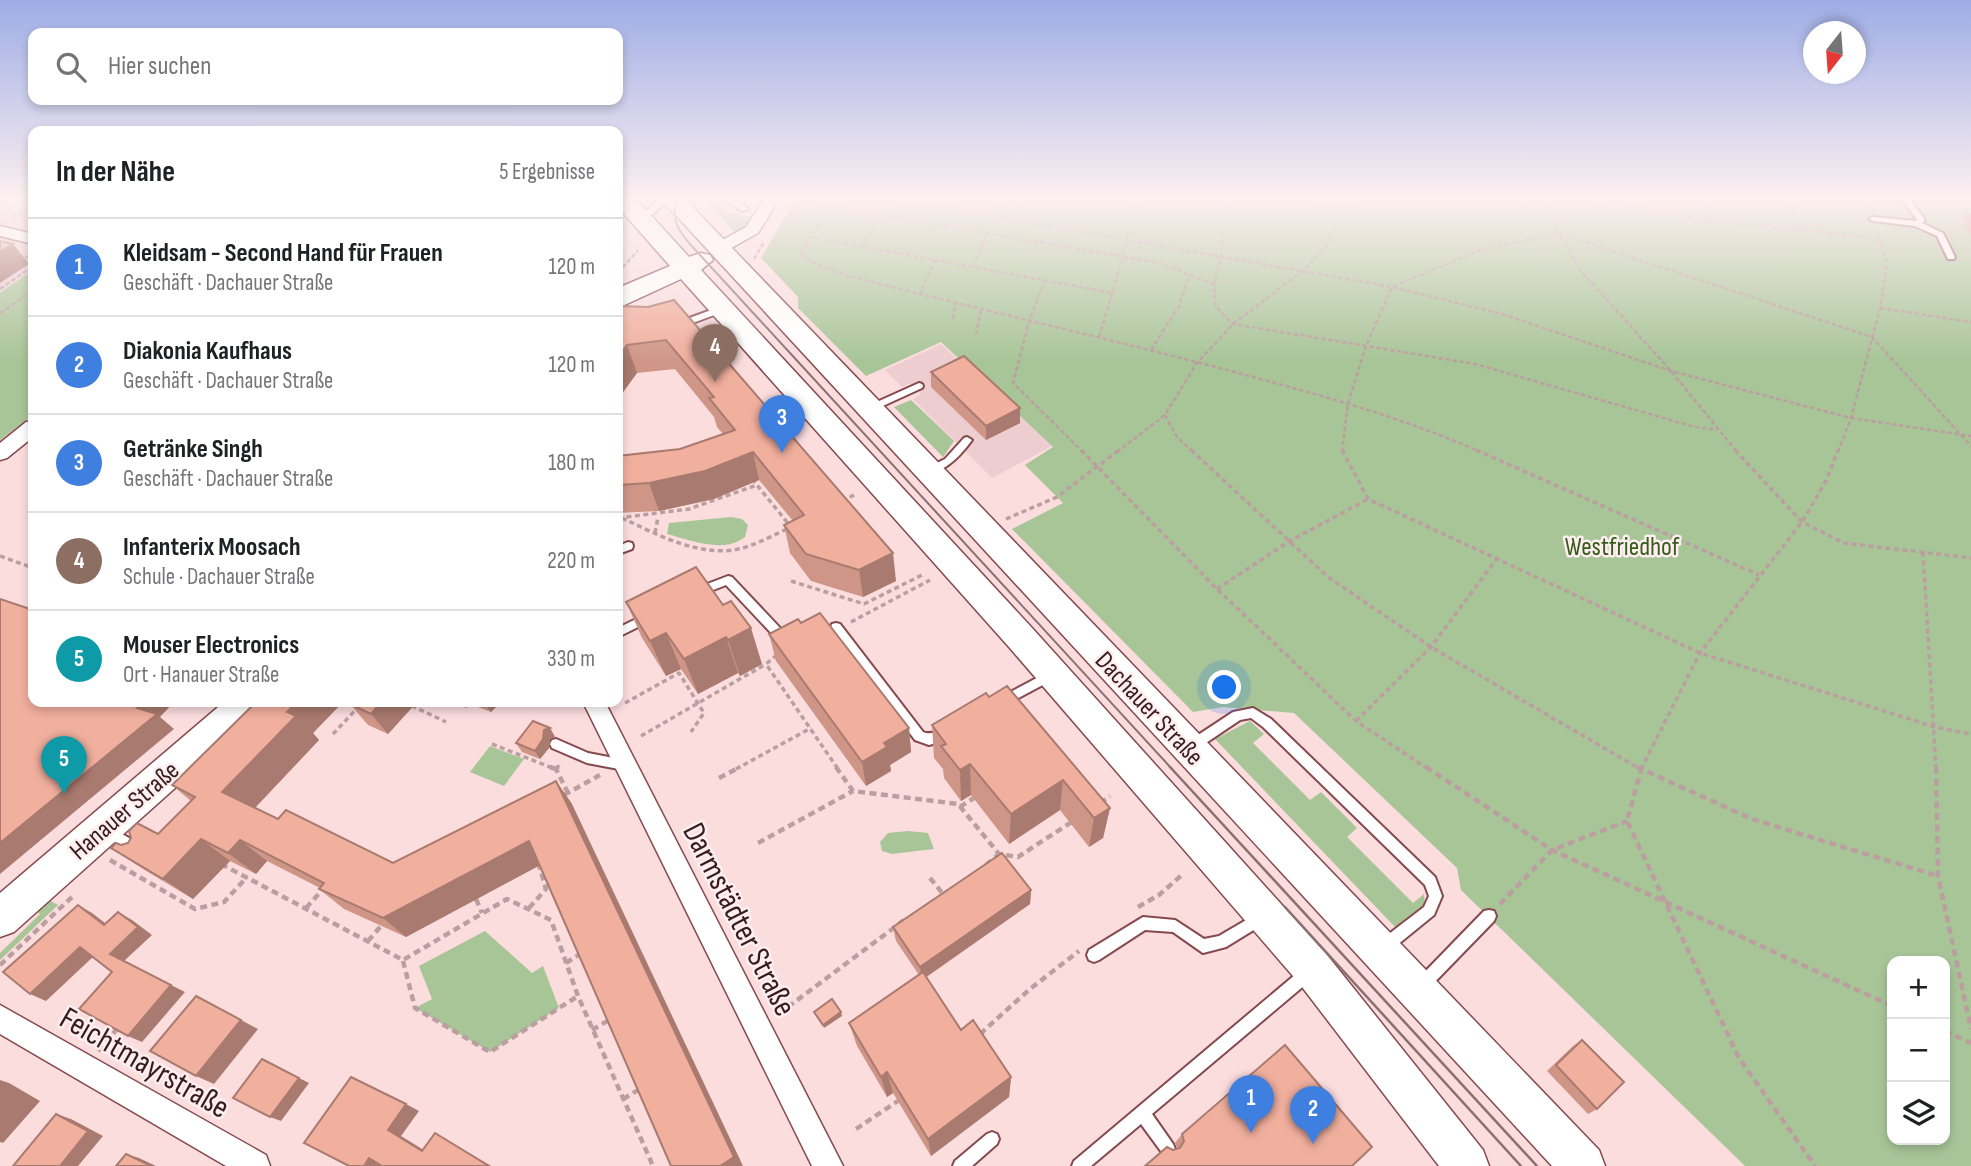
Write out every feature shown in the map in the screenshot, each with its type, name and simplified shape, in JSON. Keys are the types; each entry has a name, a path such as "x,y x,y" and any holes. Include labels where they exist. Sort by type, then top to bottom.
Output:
{"main road":[{"name":"Dachauer Straße","path":"671,252 1053,675 1313,969 1467,1166"},
{"path":"623,296 631,289 687,269 713,252"},
{"name":"Dachauer Straße","path":"721,252 1583,1166"},
{"name":"Hanauer Straße","path":"0,918 107,845 242,707"}],"street":[{"path":"0,453 28,431"},
{"name":"Darmstädter Straße","path":"595,707 613,770 828,1166"},
{"name":"Feichtmayrstraße","path":"0,1019 256,1166"}],"lane":[{"path":"1949,252 1951,257"},
{"path":"666,329 722,309"},
{"path":"869,410 919,386"},
{"path":"927,471 948,461 967,440"},
{"path":"684,598 728,580 777,632"},
{"path":"623,630 660,611"},
{"path":"836,627 919,736 929,740 939,739 950,733"},
{"path":"994,706 1053,675"},
{"path":"1188,749 1237,716 1253,713 1267,723 1430,881 1436,896 1429,911 1381,949"},
{"path":"556,744 613,770"},
{"path":"107,845 154,858"},
{"path":"1091,950 1143,923 1175,926 1203,946 1221,942 1265,915"},
{"path":"1418,989 1489,916"},
{"path":"1079,1166 1313,969"},
{"path":"1142,1113 1168,1149"},
{"path":"960,1166 992,1139"}],"path":[{"path":"623,267 636,252"},
{"path":"800,252 812,262 846,275 919,295 1099,337 1348,402 1445,436 1759,575"},
{"path":"892,252 1112,293"},
{"path":"972,267 979,252"},
{"path":"1098,252 1175,267 1189,276 1214,285"},
{"path":"1099,337 1124,252"},
{"path":"1202,252 1392,287 1502,314 1671,371 1851,418 1971,436"},
{"path":"1221,252 1214,285 1215,306 1233,324 1475,364 1695,427 1717,430"},
{"path":"997,523 1057,497 1166,415 1196,364 1233,324 1304,270 1320,252"},
{"path":"1474,252 1392,287 1366,346 1348,402 1342,453 1368,499 1700,653 1935,727 1971,734"},
{"path":"1570,252 1581,271 1671,371 1717,430 1802,522 1844,543 1971,558"},
{"path":"1617,252 1872,337 1971,446"},
{"path":"1815,1166 1739,1058 1662,900 1627,821 1641,769 1700,653 1802,522 1826,481 1851,418 1880,308 1887,262 1884,252"},
{"path":"11,254 28,259"},
{"path":"919,295 935,260"},
{"path":"0,289 28,269"},
{"path":"1151,350 1178,306 1189,276"},
{"path":"1045,280 1029,322 1013,383 1100,467 1217,589 1356,721 1552,850 1887,1004"},
{"path":"0,313 28,293"},
{"path":"953,319 955,304"},
{"path":"1880,308 1971,322"},
{"path":"976,335 981,310"},
{"path":"1166,415 1177,437 1287,542 1328,577 1431,647 1641,769 1752,819 1938,876"},
{"path":"770,431 794,420"},
{"path":"750,476 791,527"},
{"path":"623,518 658,517 722,501 757,485"},
{"path":"832,506 856,494"},
{"path":"1217,589 1287,542 1368,499"},
{"path":"655,533 658,517"},
{"path":"623,519 655,533 728,551 801,522"},
{"path":"1923,552 1935,727 1938,876 1971,1028"},
{"path":"0,556 28,566"},
{"path":"1356,721 1431,647 1498,557"},
{"path":"792,581 864,604 924,573"},
{"path":"642,736 766,664"},
{"path":"625,703 679,673 704,713 691,732"},
{"path":"415,707 446,722"},
{"path":"333,734 357,708"},
{"path":"719,778 811,728"},
{"path":"492,744 556,769 568,793"},
{"path":"556,769 571,751"},
{"path":"556,799 613,770"},
{"path":"758,843 853,790"},
{"path":"960,807 981,794"},
{"path":"1489,916 1552,850 1627,821"},
{"path":"107,845 195,909 224,902 247,877"},
{"path":"980,869 999,854"},
{"path":"216,861 403,960 415,1008 490,1052 578,996"},
{"path":"539,865 546,889"},
{"path":"241,874 246,868"},
{"path":"1131,913 1183,874"},
{"path":"930,878 943,894"},
{"path":"528,909 546,889 555,884"},
{"path":"933,901 952,887"},
{"path":"306,908 323,889"},
{"path":"476,899 482,914"},
{"path":"403,960 508,899 551,920 578,996 653,1166"},
{"path":"788,1007 912,914"},
{"path":"368,941 381,926"},
{"path":"976,1038 1030,989 1091,950"},
{"path":"566,963 585,951"},
{"path":"593,1030 614,1017"},
{"path":"1950,1033 1971,1043"},
{"path":"623,1099 645,1086"},
{"path":"856,1129 898,1101"}],"shaded area":[{"path":"0,252 28,252 28,440 0,463"},
{"path":"941,344 1052,446 992,478 913,399 921,394 910,383 902,387 885,370"}],"green space":[{"name":"Westfriedhof","path":"764,252 1971,252 1971,1166 1745,1166 1461,890 1457,868 1294,713 1223,707 1193,712 1012,529 1063,503 1025,465 1053,447 941,342 866,376 798,308 798,297 761,258"},
{"path":"28,273 28,419 0,440 0,293"},
{"path":"911,400 954,441 943,457 894,407"},
{"path":"731,517 742,519 748,525 745,537 727,545 696,542 667,534 669,523"},
{"path":"1250,721 1264,734 1253,743 1310,800 1321,792 1357,828 1347,837 1413,903 1424,894 1425,906 1396,928 1215,739"},
{"path":"490,746 524,759 504,786 470,772"},
{"path":"888,833 928,833 934,849 892,854 882,851 880,842"},
{"path":"47,899 58,905 0,960 0,953 40,914 35,910"},
{"path":"485,931 532,973 543,966 559,1008 490,1052 415,1008 432,999 419,966"}],"building":[{"path":"674,300 893,553 859,570 806,554 784,525 804,515 753,452 705,471 649,483 623,485 623,455 680,449 735,430 709,398 714,397 666,340 627,345 623,350 623,306 648,307"},
{"path":"964,356 1020,408 986,426 931,372"},
{"path":"696,567 723,605 731,601 751,628 728,640 726,637 684,659 666,633 650,641 626,602"},
{"path":"0,599 28,608 28,707 138,707 157,714 0,843"},
{"path":"820,613 909,728 884,743 887,747 862,762 769,634 798,619 801,623"},
{"path":"1007,686 1110,808 1094,818 1063,780 1011,814 970,764 960,770 941,746 946,744 932,725 986,693 989,697"},
{"path":"251,707 292,707 287,712 296,716 222,792 278,819 286,810 393,863 556,781 734,1157 720,1166 671,1166 529,841 383,918 319,889 324,883 240,840 228,853 201,839 163,879 111,848 116,843 128,843 131,838 129,831 137,823 158,834 195,797 172,785"},
{"path":"356,707 377,707 371,714"},
{"path":"533,721 550,728 544,730 543,739 535,751 516,743"},
{"path":"1002,853 1031,890 920,967 893,927"},
{"path":"78,905 104,925 118,912 138,927 110,954 171,985 128,1036 79,1009 112,972 80,947 30,994 3,972"},
{"path":"923,972 961,1030 973,1020 1011,1077 928,1139 887,1072 881,1077 849,1023"},
{"path":"196,996 241,1020 196,1076 150,1051"},
{"path":"832,999 841,1012 823,1025 814,1012"},
{"path":"1582,1040 1624,1082 1597,1109 1556,1065"},
{"path":"1285,1045 1372,1147 1352,1166 1145,1166 1167,1147 1173,1150 1180,1148 1184,1141 1182,1134"},
{"path":"262,1059 299,1078 270,1117 233,1098"},
{"path":"351,1077 406,1104 388,1130 422,1151 435,1133 489,1166 382,1166 369,1158 364,1166 349,1166 304,1143"},
{"path":"56,1114 88,1131 60,1166 13,1166"},
{"path":"126,1154 151,1166 116,1166"}],"tram line":[{"path":"698,252 1172,769"},
{"path":"1170,767 1537,1166"},
{"path":"1285,907 1521,1166"}],"place":[{"name":"Infanterix Moosach","path":"715,382"},
{"name":"Getränke Singh","path":"782,453"},
{"name":"Mouser Electronics","path":"64,794"},
{"name":"Kleidsam - Second Hand für Frauen","path":"1251,1133"},
{"name":"Diakonia Kaufhaus","path":"1313,1144"}]}
